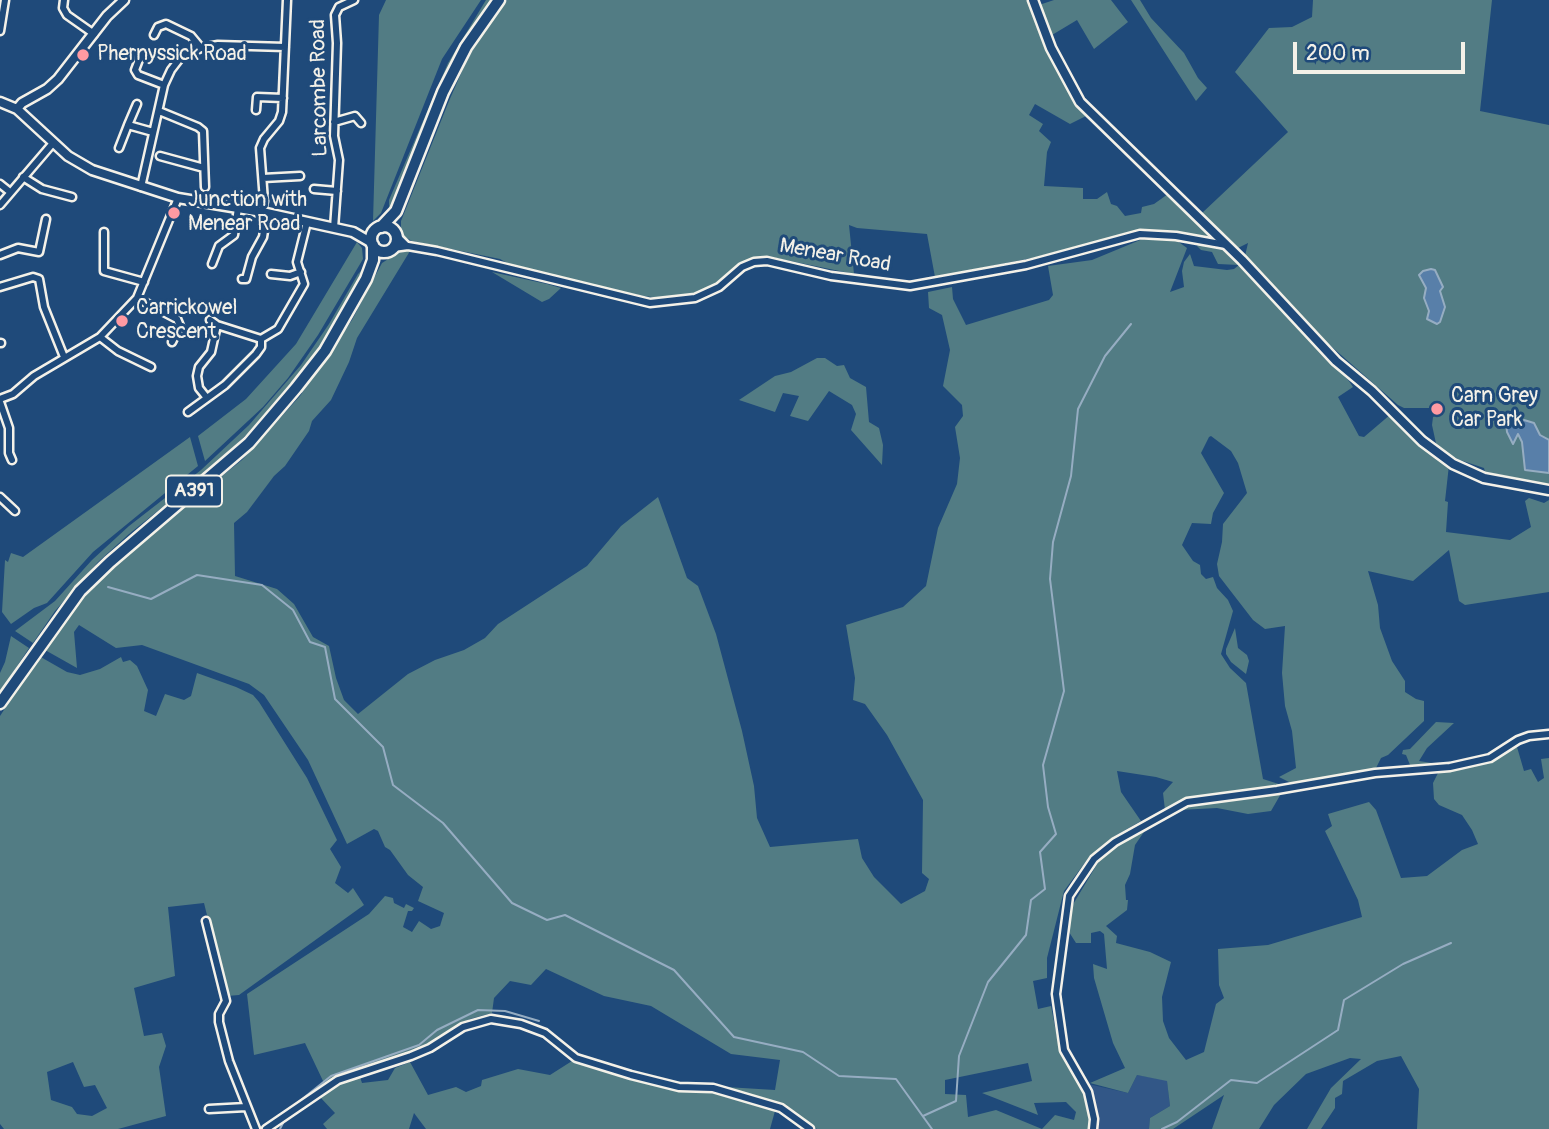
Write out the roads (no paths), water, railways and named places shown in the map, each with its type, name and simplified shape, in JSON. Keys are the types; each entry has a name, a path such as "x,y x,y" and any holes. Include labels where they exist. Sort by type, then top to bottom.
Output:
{"highway":[{"path":"396,211 396,242 391,249 379,251 372,244 378,229 393,218 443,92 466,47 499,0"},
{"path":"378,229 390,228 395,234"},
{"name":"A391","path":"372,244 372,266"},
{"name":"A391","path":"0,703 80,591 248,443 273,416 325,351 372,266 391,249"}],"street":[{"path":"0,31 5,0"},
{"path":"64,0 63,8 67,15 94,34"},
{"path":"17,108 58,79 124,0"},
{"path":"246,280 252,257 263,237 265,212 260,148 279,121 283,98 287,0"},
{"name":"Larcombe Road","path":"334,228 339,160 334,136 337,43 335,15 343,2 354,0"},
{"path":"1033,0 1051,48 1080,102 1226,245 1336,361 1372,391 1434,451 1453,464 1483,478 1549,490"},
{"path":"154,35 158,27 166,24 191,36 201,48"},
{"path":"141,187 164,85 181,57 201,48 218,45 285,47"},
{"path":"142,55 135,70 138,75 164,85"},
{"path":"256,110 257,97 283,98"},
{"path":"0,102 17,108 68,156 92,170 178,198 265,212 358,234 372,244"},
{"path":"118,148 137,104"},
{"path":"356,107 355,116 361,123"},
{"path":"159,111 203,131 205,187"},
{"path":"334,122 355,116"},
{"path":"128,125 153,132"},
{"path":"0,205 53,143"},
{"path":"160,156 177,157 204,168"},
{"path":"263,178 292,181 300,176"},
{"path":"23,177 42,189 72,197"},
{"path":"0,184 10,192"},
{"path":"318,192 337,191"},
{"path":"2,457 11,457 9,428 0,400 13,394 34,376 64,357 100,337 137,298 178,198"},
{"path":"212,264 219,246 234,235 238,208"},
{"path":"41,260 39,251 46,219"},
{"path":"209,320 216,325 261,339 282,325 304,284 297,262 307,222"},
{"path":"358,234 378,229"},
{"path":"104,232 104,271 144,282"},
{"name":"Menear Road","path":"391,249 408,246 650,303 695,298 719,287 742,267 754,262 767,261 831,276 910,286 1026,265 1140,233 1226,245"},
{"name":"Menear Road","path":"395,234 408,246"},
{"path":"0,255 18,248 39,251"},
{"path":"40,270 44,307 64,357"},
{"path":"271,274 290,276 301,272"},
{"path":"0,288 33,277 39,279"},
{"path":"137,298 177,319 180,326 172,342"},
{"path":"207,398 200,388 197,376 199,367 211,352 216,325"},
{"path":"100,337 118,351 151,367"},
{"path":"188,412 258,352 261,339"},
{"path":"0,497 15,511"},
{"path":"1093,1129 1094,1119 1088,1092 1064,1050 1056,994 1069,896 1094,859 1115,842 1187,802 1375,773 1450,767 1490,758 1518,740 1549,734"},
{"path":"206,921 226,1001 219,1014 219,1022 229,1061 256,1129"},
{"path":"266,1129 338,1080 411,1056 430,1048 463,1027 491,1018 541,1031 576,1058 680,1087 713,1088 781,1108 810,1129"},
{"path":"209,1109 246,1107"}],"waterway":[{"path":"923,1116 956,1101 959,1056 988,982 1026,935 1031,900 1045,889 1040,852 1056,834 1048,807 1043,765 1064,691 1050,579 1053,542 1071,476 1078,409 1105,356 1131,324"},
{"path":"108,587 151,599 197,575 262,585 293,610 310,642 325,647 335,699 383,747 393,785 443,823 512,903 547,920 565,915 674,970 734,1037 803,1052 839,1076 896,1079 932,1129"},
{"path":"1162,1129 1177,1122 1231,1080 1257,1083 1338,1030 1344,1000 1403,964 1451,943"},
{"path":"291,1108 331,1076 419,1045 437,1030 478,1010 505,1011 539,1021"},
{"path":"280,1129 283,1123"}],"place":[{"name":"Phernyssick Road","path":"83,55"},
{"name":"Junction with Menear Road","path":"174,213"},
{"name":"Carrickowel Crescent","path":"122,321"},
{"name":"Carn Grey Car Park","path":"1437,409"}]}
